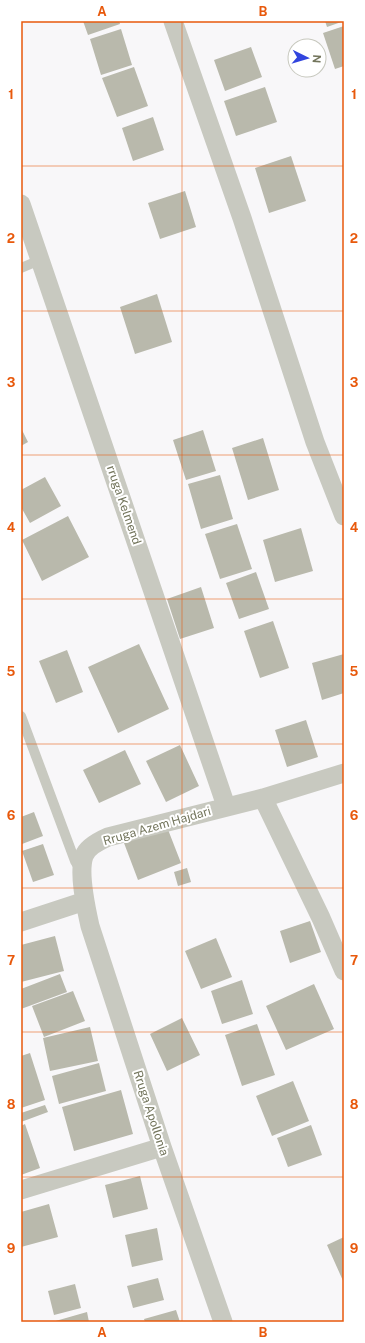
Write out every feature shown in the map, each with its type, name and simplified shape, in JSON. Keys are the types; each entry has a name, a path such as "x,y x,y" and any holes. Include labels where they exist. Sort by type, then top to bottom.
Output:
{"street":[{"path":"172,21 242,218 315,442 344,516"},
{"name":"rruga Kelmend","path":"21,204 226,806"},
{"name":"Rruga Azem Hajdari","path":"85,901 82,871 84,856 90,848 108,837 226,806 263,798 344,773"},
{"path":"263,798 321,918 344,971"},
{"path":"21,922 85,901"},
{"name":"Rruga Apollonia","path":"85,901 90,926 162,1147 223,1322"},
{"path":"21,1190 162,1147"}],"lane":[{"path":"21,268 40,260"},
{"path":"21,716 75,862 82,871"}],"building":[{"path":"83,21 119,21 120,24 88,35"},
{"path":"325,21 344,21 327,27"},
{"path":"344,26 344,66 335,69 327,45 327,38 325,38 323,33"},
{"path":"121,29 132,65 101,75 90,39"},
{"path":"251,47 262,77 225,91 214,60"},
{"path":"134,67 148,106 117,117 102,78"},
{"path":"265,87 277,122 236,136 224,101"},
{"path":"153,117 164,150 133,161 122,128"},
{"path":"291,156 306,201 269,213 255,168"},
{"path":"185,191 196,227 160,239 148,203"},
{"path":"157,294 172,342 135,354 120,307"},
{"path":"21,428 28,442 21,446"},
{"path":"203,430 216,471 186,480 173,440"},
{"path":"263,438 279,490 248,500 232,448"},
{"path":"220,475 233,519 201,529 188,484"},
{"path":"45,477 61,506 30,523 21,507 21,490"},
{"path":"68,516 89,557 42,581 22,540"},
{"path":"237,524 252,569 220,579 205,534"},
{"path":"301,528 313,571 275,582 263,540"},
{"path":"256,572 269,609 239,619 226,583"},
{"path":"201,587 214,628 180,639 167,599"},
{"path":"273,621 289,668 260,678 244,631"},
{"path":"139,644 169,709 118,733 88,667"},
{"path":"67,650 83,692 56,703 39,661"},
{"path":"344,654 344,693 322,700 312,663"},
{"path":"306,720 318,757 287,767 275,730"},
{"path":"180,745 199,786 166,802 146,761"},
{"path":"125,750 141,784 99,803 83,770"},
{"path":"34,812 43,836 22,844 21,817"},
{"path":"167,827 181,863 138,880 124,843"},
{"path":"43,844 54,875 33,882 22,851"},
{"path":"187,868 191,882 178,886 174,872"},
{"path":"310,921 321,952 290,963 280,931"},
{"path":"55,936 64,971 21,982 21,945"},
{"path":"216,938 232,977 201,989 185,951"},
{"path":"60,974 67,992 21,1009 21,989"},
{"path":"242,980 253,1014 222,1024 211,991"},
{"path":"314,984 334,1029 286,1050 266,1006"},
{"path":"73,991 85,1021 44,1037 32,1006"},
{"path":"182,1018 200,1055 167,1071 150,1034"},
{"path":"257,1024 275,1075 242,1086 225,1035"},
{"path":"90,1027 98,1061 50,1071 43,1038"},
{"path":"30,1053 45,1100 21,1108 21,1056"},
{"path":"99,1063 106,1091 59,1104 52,1076"},
{"path":"293,1081 309,1121 272,1136 256,1096"},
{"path":"121,1090 133,1134 74,1151 62,1107"},
{"path":"45,1105 48,1112 21,1122 21,1113"},
{"path":"25,1124 40,1168 21,1175 21,1126"},
{"path":"311,1125 322,1155 288,1167 277,1138"},
{"path":"140,1176 148,1209 113,1218 105,1185"},
{"path":"49,1204 58,1237 21,1247 21,1212"},
{"path":"157,1228 163,1260 132,1267 125,1235"},
{"path":"344,1237 344,1283 327,1245"},
{"path":"158,1278 164,1300 133,1308 127,1286"},
{"path":"75,1284 81,1308 54,1315 48,1291"},
{"path":"176,1310 180,1322 145,1322 144,1319"},
{"path":"87,1312 89,1322 52,1322"}]}
